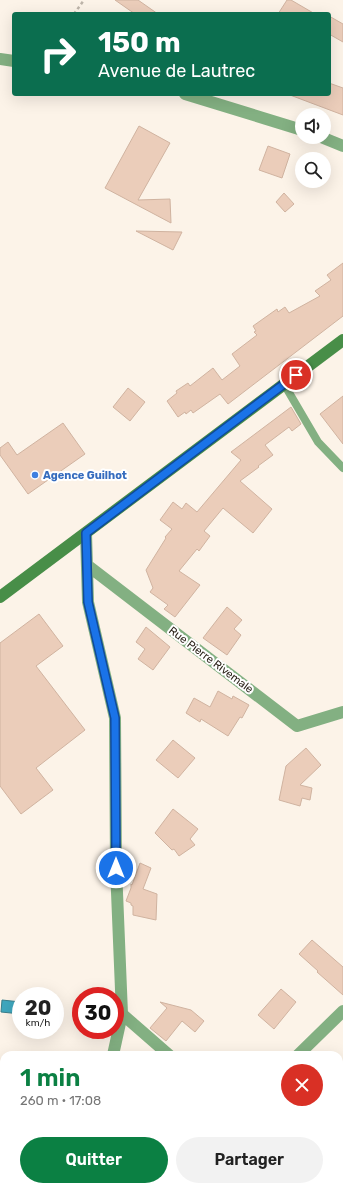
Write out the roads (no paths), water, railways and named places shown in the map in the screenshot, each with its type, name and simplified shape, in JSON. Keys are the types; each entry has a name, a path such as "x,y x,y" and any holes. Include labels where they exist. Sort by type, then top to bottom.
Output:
{"main road":[{"path":"0,597 343,340"}],"street":[{"path":"0,59 12,61"},
{"path":"192,96 295,128"},
{"path":"331,141 343,146"},
{"path":"86,533 88,602 115,718 116,868 121,987"},
{"name":"Rue Pierre Rivemale","path":"87,565 297,726 343,712"},
{"path":"302,1051 343,1011"},
{"path":"124,1016 164,1051"},
{"path":"114,1051 117,1039"}],"lane":[{"path":"284,384 318,442 343,468"}],"water":[{"path":"2,1000 12,1001 12,1013 1,1012"}],"place":[{"name":"Agence Guilhot","path":"35,475"}]}
